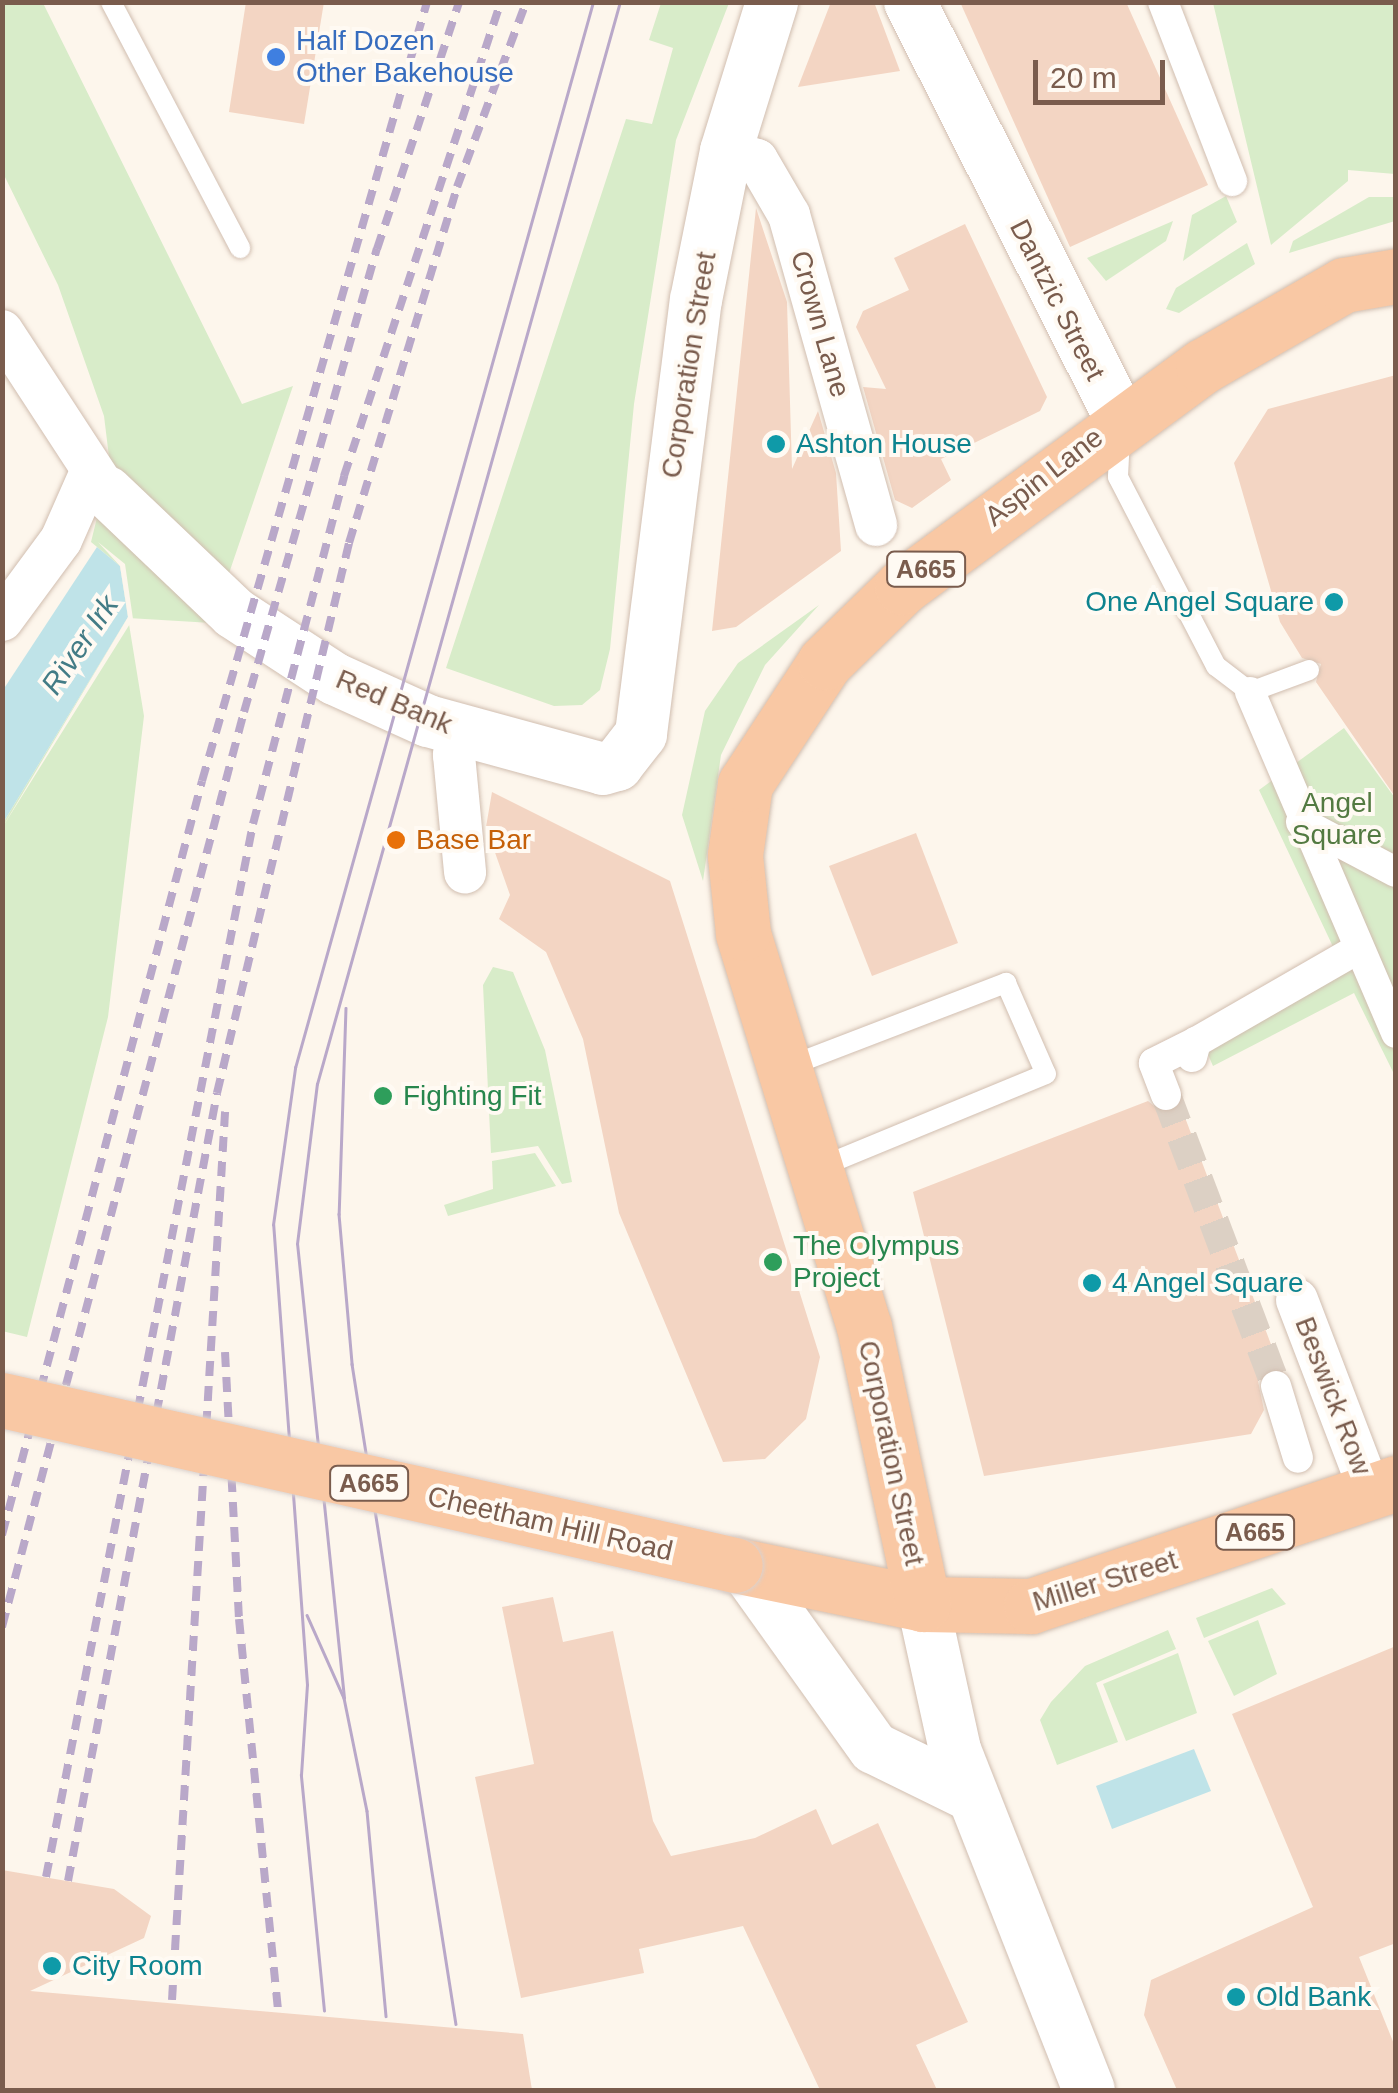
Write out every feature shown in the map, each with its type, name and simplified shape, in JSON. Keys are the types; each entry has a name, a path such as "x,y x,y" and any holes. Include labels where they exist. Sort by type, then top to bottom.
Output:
{"highway":[{"name":"A665","path":"1121,419 1370,281"},
{"name":"Aspin Lane","path":"760,750 825,662 902,588 1121,419"},
{"name":"Corporation Street","path":"760,750 745,784 735,881 785,1068 868,1346 923,1604"},
{"name":"Cheetham Hill Road","path":"2,1400 740,1567 923,1604"},
{"name":"Miller Street","path":"923,1604 1030,1606 1383,1487"}],"street":[{"name":"Corporation Street","path":"641,734 696,300 726,151 772,2"},
{"name":"Dantzic Street","path":"910,2 1121,419"},
{"path":"1164,2 1232,181"},
{"name":"Crown Lane","path":"726,151 756,160 790,215 876,524"},
{"path":"2,331 99,482 2,620"},
{"name":"Red Bank","path":"99,482 166,553 234,613 335,680 460,730 603,769 627,757 641,734"},
{"path":"1250,692 1301,822 1394,1028"},
{"path":"460,730 454,755 465,872"},
{"path":"1301,822 1396,872"},
{"path":"1166,1094 1154,1063 1194,1049 1356,950"},
{"name":"Beswick Row","path":"1297,1300 1383,1487"},
{"path":"1276,1386 1298,1458"},
{"path":"740,1567 874,1748 972,1796"},
{"name":"Corporation Street","path":"923,1604 972,1796 1089,2090"}],"lane":[{"path":"110,2 240,248"},
{"name":"Dantzic Street","path":"1121,419 1118,477 1216,666 1250,692"},
{"path":"1250,692 1309,670"},
{"path":"785,1068 1006,983 1046,1074 816,1169"}],"green space":[{"path":"3,3 43,3 242,404 293,386 212,623 128,618 144,716 108,1017 27,1337 2,1331 3,823 128,617 120,566 91,542 110,465 104,416 58,285 3,173"},
{"path":"661,3 729,3 676,140 634,404 610,649 600,690 582,705 554,706 446,668 626,119 652,124 673,48 649,40"},
{"path":"1213,3 1395,3 1395,174 1348,170 1348,181 1271,245"},
{"path":"1226,196 1237,222 1183,261 1192,215"},
{"path":"1369,197 1395,197 1395,221 1289,253 1293,241"},
{"path":"1173,221 1166,241 1106,281 1087,258"},
{"path":"1247,243 1255,264 1179,313 1166,309 1176,288"},
{"path":"819,605 765,665 721,755 703,881 682,815 705,711 738,663"},
{"name":"Angel Square","path":"1344,728 1395,798 1395,1076 1354,993 1213,1066 1206,1050 1344,970 1259,790"},
{"path":"493,967 513,972 545,1050 572,1182 562,1184 538,1146 491,1153 483,985"},
{"path":"535,1153 556,1186 448,1216 444,1205 493,1189 492,1161"},
{"path":"1272,1588 1286,1604 1204,1638 1196,1618"},
{"path":"1258,1620 1277,1674 1234,1696 1208,1641"},
{"path":"1168,1630 1176,1649 1096,1683 1118,1742 1057,1765 1040,1720 1051,1702 1085,1666"},
{"path":"1178,1653 1197,1713 1126,1741 1103,1684"}],"water":[{"name":"River Irk","path":"97,547 120,566 128,617 3,823 3,690"},
{"path":"1194,1749 1211,1791 1112,1829 1096,1786"}],"pier":[{"path":"98,542 125,564 133,619 2,828 128,617 120,566"}],"building":[{"name":"Half Dozen Other Bakehouse","path":"246,2 324,2 304,124 229,112"},
{"path":"831,2 874,2 900,71 798,87"},
{"path":"960,2 1126,2 1208,185 1070,247"},
{"name":"Ashton House","path":"756,208 787,302 792,469 818,411 836,473 841,551 736,627 712,631"},
{"path":"965,224 1047,397 1040,411 941,459 951,480 912,508 895,500 863,387 886,389 856,327 863,311 909,290 894,258"},
{"name":"One Angel Square","path":"1396,375 1396,798 1316,682 1321,664 1302,658 1280,622 1234,463 1268,409"},
{"path":"492,792 670,881 820,1357 806,1419 765,1459 723,1462 619,1213 583,1039 546,952 499,919 510,895 486,827"},
{"path":"916,833 958,943 872,976 829,866"},
{"name":"4 Angel Square","path":"1148,1101 1164,1114 1181,1107 1280,1368 1258,1381 1264,1410 1251,1434 984,1476 913,1192"},
{"path":"553,1597 563,1642 613,1631 653,1821 671,1856 755,1838 816,1809 832,1845 878,1823 968,2022 916,2045 937,2090 820,2090 743,1926 639,1949 644,1973 521,1998 475,1777 534,1764 502,1607"},
{"path":"1396,1646 1396,1943 1359,1957 1396,2049 1396,2090 1177,2090 1144,2015 1151,1980 1313,1907 1232,1714"},
{"path":"2,1870 114,1889 151,1916 144,1938 30,1991 523,2034 532,2090 2,2090"}],"tunnel":[{"path":"1166,1095 1276,1386"}],"tram line":[{"path":"324,2011 301,1775 307,1685 273,1225 295,1068 593,2"},
{"path":"344,1698 297,1244 317,1084 620,2"},
{"path":"346,1008 339,1214 352,1364 456,2024"},
{"path":"307,1615 344,1698 367,1811 386,2016"}],"railway":[{"path":"2,1535 202,781 427,2"},
{"path":"2,1627 244,712 377,249 459,2"},
{"path":"46,1877 253,824 344,476 501,2"},
{"path":"68,1881 217,1093 349,543 457,187 526,2"},
{"path":"172,2000 225,1112"},
{"path":"225,1352 239,1619 278,2008"}],"place":[{"name":"Half Dozen Other Bakehouse","path":"276,57"},
{"name":"Ashton House","path":"776,444"},
{"name":"One Angel Square","path":"1334,602"},
{"name":"Base Bar","path":"396,840"},
{"name":"Fighting Fit","path":"383,1096"},
{"name":"The Olympus Project","path":"773,1262"},
{"name":"4 Angel Square","path":"1092,1283"},
{"name":"City Room","path":"52,1966"},
{"name":"Old Bank","path":"1236,1997"}]}
